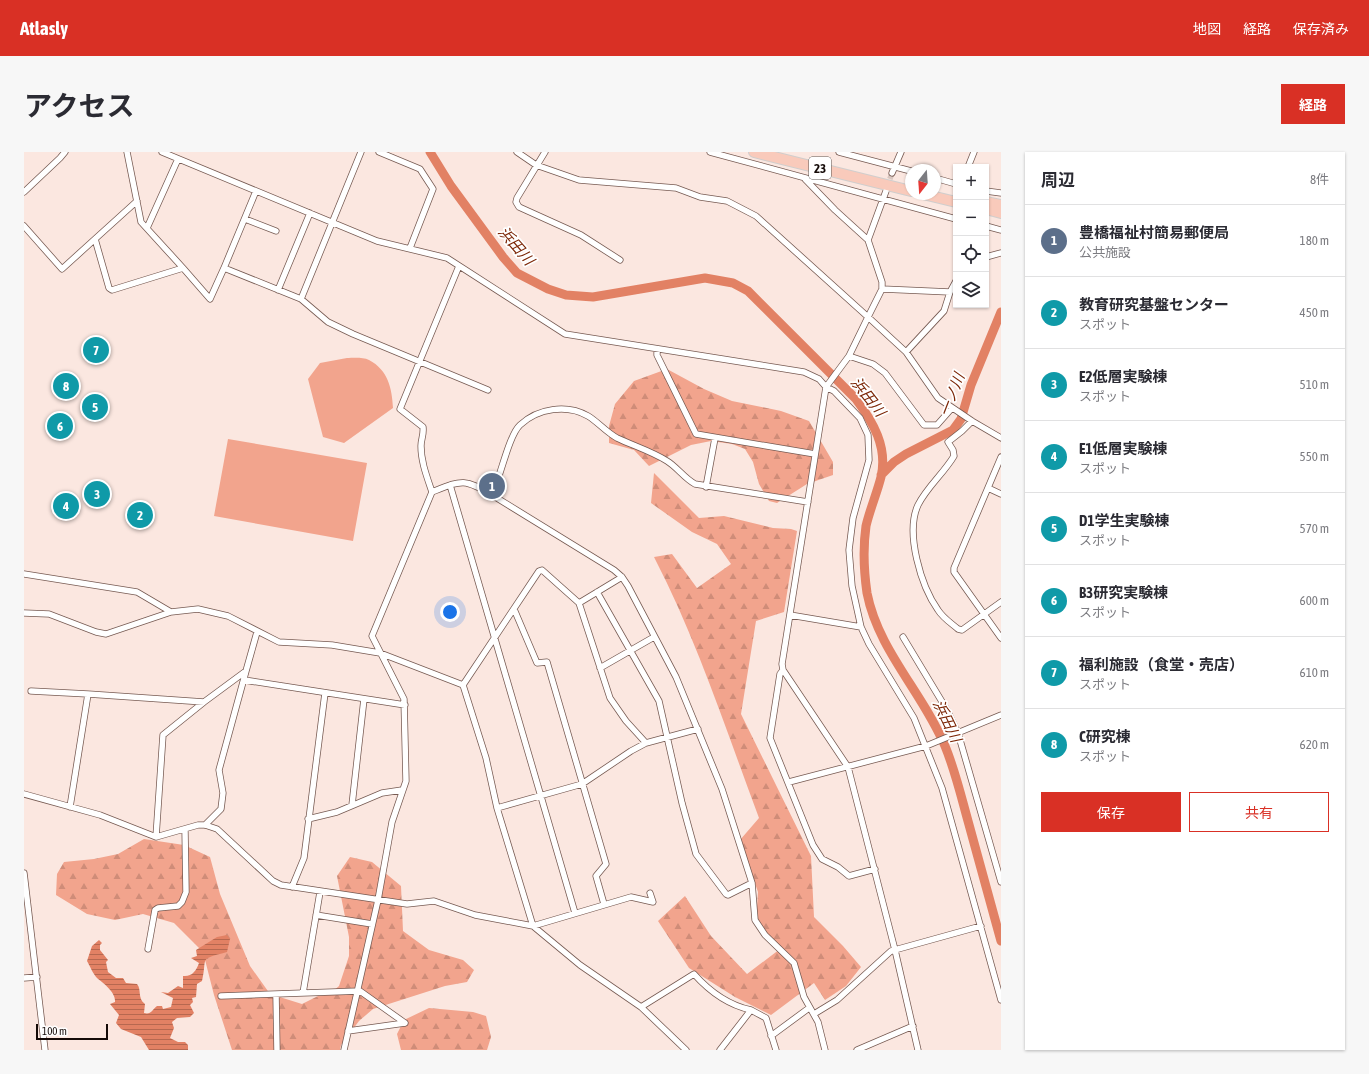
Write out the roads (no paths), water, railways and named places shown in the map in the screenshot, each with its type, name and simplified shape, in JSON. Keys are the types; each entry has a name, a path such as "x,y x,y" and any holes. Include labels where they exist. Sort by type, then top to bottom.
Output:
{"highway":[{"name":"23","path":"754,152 886,188 905,190"},
{"path":"941,194 953,196"},
{"path":"941,198 953,201"},
{"path":"989,203 1001,205"},
{"path":"989,210 1001,213"}],"street":[{"path":"24,192 60,158 64,152"},
{"path":"127,152 142,222 210,299 256,191"},
{"path":"162,152 378,241 447,258 565,334 804,372 819,379 834,391 860,418 868,435 870,451 853,518 850,550 852,586 861,627 869,644 914,718 927,746 942,788 1001,1000"},
{"path":"300,299 361,152"},
{"path":"379,152 420,169 433,189 410,248"},
{"path":"517,152 536,165 579,180 676,188 700,197 727,201 756,216 906,352 938,398 971,421 1001,438"},
{"path":"545,152 517,198 516,202 519,207 581,235 620,260"},
{"path":"710,152 953,218"},
{"path":"839,152 905,169"},
{"path":"892,173 900,152"},
{"path":"969,164 974,152"},
{"path":"147,228 178,159"},
{"path":"805,179 830,205 868,240 878,267 882,289 849,356 842,368 827,385 782,664 783,670 848,766 895,950 918,1050"},
{"path":"941,180 953,183"},
{"path":"868,240 886,188"},
{"path":"989,191 1001,193"},
{"path":"24,226 62,269 137,201"},
{"path":"278,290 310,213"},
{"path":"245,218 276,231"},
{"path":"989,227 1001,230"},
{"path":"95,239 109,288 112,290 183,268"},
{"path":"989,256 1001,253"},
{"path":"344,1050 378,900 392,822 406,781 404,699 372,636 432,492 422,458 421,444 424,435 423,427 400,409 459,266"},
{"path":"224,268 300,299 328,322 353,334 488,390"},
{"path":"906,352 944,311 953,286"},
{"path":"882,289 950,292"},
{"path":"656,349 657,354 696,434 815,454"},
{"path":"849,356 873,364 885,372 924,425 936,425 954,409"},
{"path":"492,495 499,479 510,442 520,425 539,413 563,408 587,416 616,437 663,458 686,479 695,484 706,487 808,502"},
{"path":"971,421 962,432 948,442 953,450 954,456 918,505 913,520 912,533 925,587 942,616 958,629 962,630 1001,602"},
{"path":"706,487 715,438"},
{"path":"1001,457 954,568 954,572 1001,638"},
{"path":"432,492 464,481 473,484 614,570 622,577 676,677 722,789 752,883 755,920 757,925 794,963 804,997 818,1022 825,1050"},
{"path":"450,485 496,637 540,796 575,913"},
{"path":"988,488 1001,494"},
{"path":"463,685 539,570 542,570 579,603 610,698 626,721 646,743"},
{"path":"24,574 137,592 171,612"},
{"path":"579,603 622,577"},
{"path":"598,592 659,701 696,854 726,894 728,895 752,883"},
{"path":"24,613 49,614 96,632 106,634 171,612 198,609 228,616 279,642 289,644 332,645 380,653 463,685"},
{"path":"514,609 537,663 547,662 606,864 596,876 604,904"},
{"path":"790,615 861,627"},
{"path":"24,794 100,816 156,837 205,825 221,809 223,793 219,770 257,632"},
{"path":"903,637 947,710 957,733 1000,872 1001,882"},
{"path":"600,668 654,638"},
{"path":"783,670 780,674 770,738 814,845 822,859 838,867 849,876 875,869"},
{"path":"156,837 163,735 246,671"},
{"path":"244,680 405,705"},
{"path":"463,685 486,758 497,808 533,926 580,965 641,1007 685,1050"},
{"path":"31,691 204,702"},
{"path":"292,887 304,858 325,693"},
{"path":"70,807 88,694"},
{"path":"352,805 364,699"},
{"path":"788,782 927,746 1001,716"},
{"path":"497,808 582,784 631,751 646,743 698,729"},
{"path":"308,819 337,812 382,793 402,790"},
{"path":"205,825 217,829 273,881 281,885 407,904 434,901 475,915 533,926 631,897 653,902 650,893"},
{"path":"148,949 155,910 158,908 178,906 182,902 186,892 185,830"},
{"path":"24,873 45,1050"},
{"path":"304,993 320,892"},
{"path":"316,915 372,924"},
{"path":"814,1014 837,1000 891,950 981,926"},
{"path":"641,1007 694,974 725,1001 735,1006 751,1010 766,1018 776,1050"},
{"path":"24,978 37,977"},
{"path":"221,996 360,991 405,1023 348,1032"},
{"path":"276,994 277,1050"},
{"path":"771,1036 809,1008"},
{"path":"720,1050 751,1010"},
{"path":"857,1050 913,1026"}],"waterway":[{"name":"浜田川","path":"430,152 451,186 503,257 517,273 548,289 566,295 593,297 705,278 733,283 748,291 856,399 878,435 881,445 883,466 866,526 864,560 867,593 881,634 936,727 949,755 1001,941"},
{"name":"一ノ川","path":"881,475 894,462 906,454 953,430 961,419 971,385 1001,312"}],"tunnel":[{"path":"887,187 892,173"}],"place":[{"name":"福利施設（食堂・売店）","path":"96,350"},
{"name":"C研究棟","path":"66,386"},
{"name":"D1学生実験棟","path":"95,407"},
{"name":"B3研究実験棟","path":"60,426"},
{"name":"豊橋福祉村簡易郵便局","path":"492,486"},
{"name":"E2低層実験棟","path":"97,494"},
{"name":"E1低層実験棟","path":"66,506"},
{"name":"教育研究基盤センター","path":"140,515"}]}
